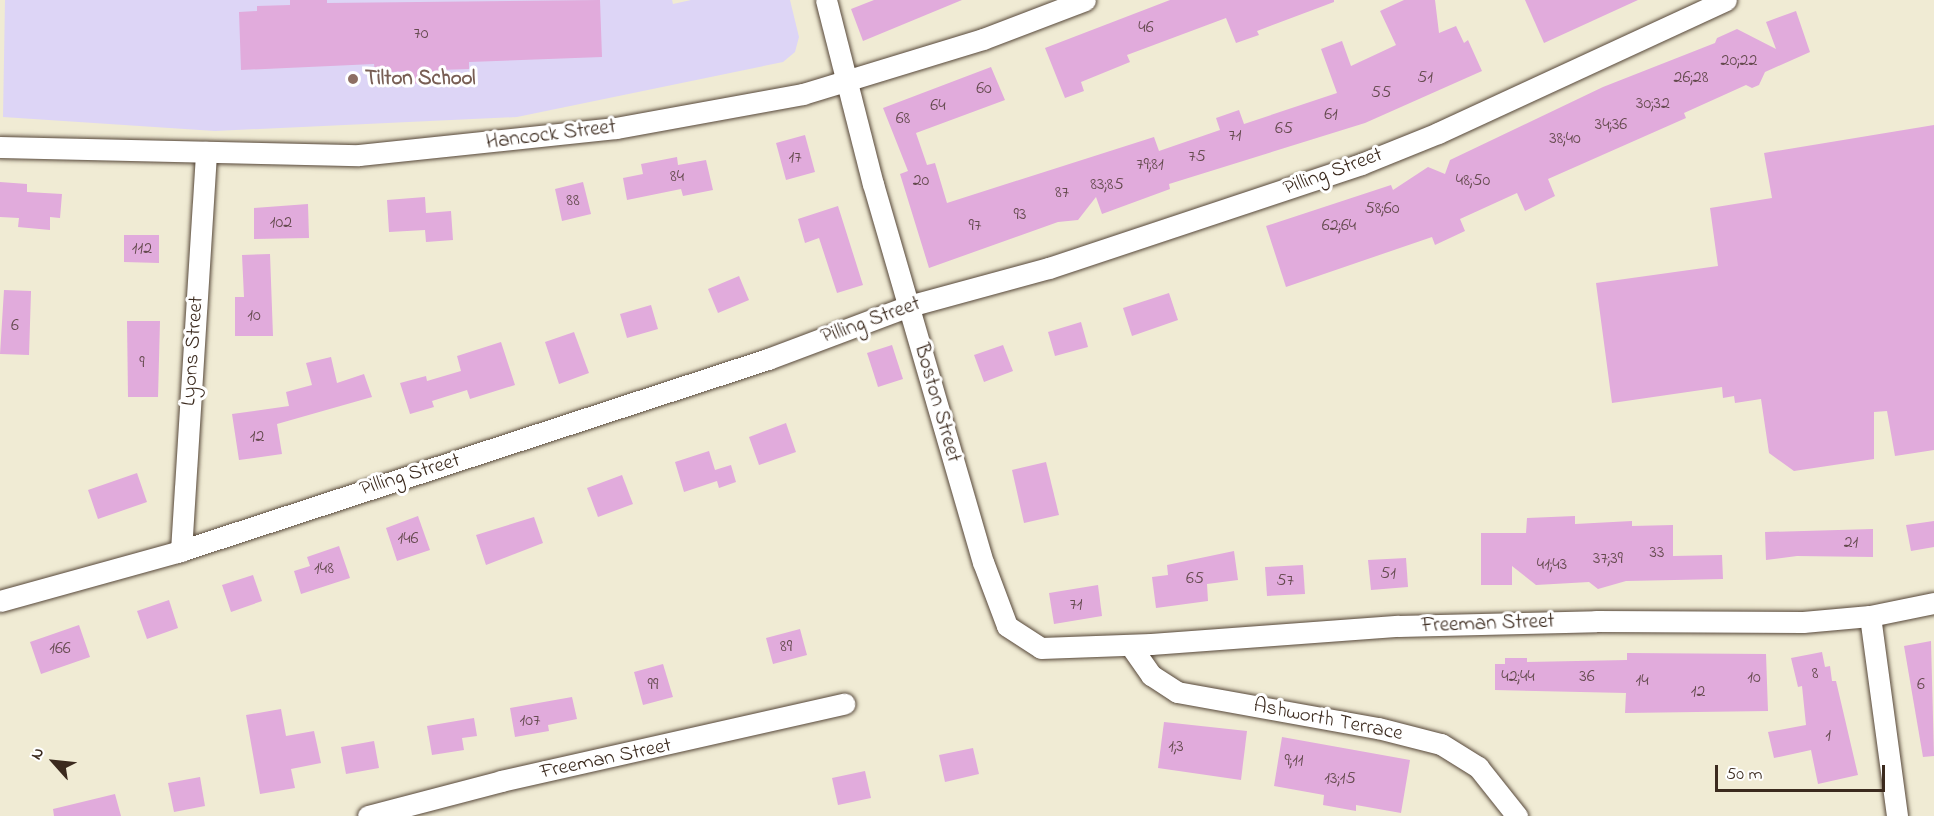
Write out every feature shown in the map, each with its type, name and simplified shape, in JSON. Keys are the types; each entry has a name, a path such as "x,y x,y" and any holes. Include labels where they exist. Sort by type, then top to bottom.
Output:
{"street":[{"name":"Boston Street","path":"826,0 909,306 983,562 1007,626 1041,648"},
{"name":"Hancock Street","path":"0,147 359,155 501,142 616,128 803,94 983,39 1085,0"},
{"name":"Pilling Street","path":"0,602 181,551 768,359 909,306 1049,268 1361,164 1438,133 1726,0"},
{"name":"Lyons Street","path":"181,551 206,152"},
{"name":"Freeman Street","path":"1041,648 1130,645 1386,627 1596,621 1803,622 1870,616 1934,603"},
{"path":"1870,616 1897,816"},
{"name":"Ashworth Terrace","path":"1130,645 1151,675 1177,692 1378,728 1441,744 1478,767 1517,816"},
{"name":"Freeman Street","path":"368,816 501,781 844,704"}],"shaded area":[{"name":"Tilton School","path":"5,0 672,0 673,4 691,0 790,0 799,37 795,52 783,62 517,117 215,131 3,117"}],"building":[{"path":"290,0 327,0 327,3 600,0 602,57 469,62 469,69 440,70 440,82 409,84 408,71 375,73 374,64 241,70 239,12 257,11 257,6 290,5"},
{"path":"874,0 962,0 863,41 851,9"},
{"path":"1170,0 1334,0 1334,2 1257,31 1259,35 1236,43 1226,18 1127,55 1130,62 1081,82 1084,91 1065,98 1045,48"},
{"path":"1404,0 1435,0 1439,33 1456,26 1464,43 1468,40 1482,71 1365,123 1169,184 1170,189 1102,214 1096,197 1078,220 1058,222 929,268 900,174 908,171 883,108 991,67 1005,100 916,133 927,165 935,163 947,203 1154,137 1159,151 1220,130 1216,118 1239,110 1244,124 1337,93 1321,49 1342,41 1351,66 1396,45 1380,11"},
{"path":"1525,0 1638,0 1544,43"},
{"path":"1796,11 1810,52 1765,72 1759,85 1752,88 1746,85 1684,113 1686,118 1548,179 1555,196 1525,211 1517,193 1460,219 1465,231 1435,245 1432,237 1286,287 1266,226 1391,185 1393,190 1428,167 1445,174 1450,160 1603,87 1715,43 1717,38 1737,29 1776,49 1766,22"},
{"path":"1934,125 1934,450 1895,456 1887,411 1874,412 1874,459 1794,471 1769,453 1761,399 1735,403 1734,396 1723,398 1722,387 1612,403 1596,283 1718,266 1710,208 1772,198 1764,153"},
{"path":"805,135 815,172 786,180 776,143"},
{"path":"677,157 678,165 706,160 713,190 683,196 681,189 627,200 623,178 643,174 641,164"},
{"path":"0,182 27,184 27,192 62,194 60,218 50,217 50,230 18,227 19,218 0,217"},
{"path":"583,182 591,214 562,221 555,189"},
{"path":"425,197 426,213 451,211 453,240 426,242 425,230 389,232 387,200"},
{"path":"308,204 309,238 254,239 254,208"},
{"path":"838,206 863,285 837,293 819,238 805,243 798,219"},
{"path":"124,235 159,235 159,263 124,262"},
{"path":"270,254 273,336 235,336 235,297 244,297 242,255"},
{"path":"739,276 749,300 718,313 708,289"},
{"path":"4,290 31,291 29,355 0,354"},
{"path":"1169,293 1178,320 1132,336 1123,308"},
{"path":"651,305 658,329 627,338 620,314"},
{"path":"127,321 160,321 158,397 128,397"},
{"path":"1081,322 1088,347 1055,356 1048,332"},
{"path":"574,332 589,373 559,384 545,342"},
{"path":"501,342 515,385 470,399 467,390 432,401 434,407 410,414 400,383 426,376 427,381 461,371 457,356"},
{"path":"892,345 903,379 878,387 867,353"},
{"path":"1003,345 1013,371 984,382 974,355"},
{"path":"331,357 337,383 364,374 372,397 277,424 282,454 239,460 232,414 289,406 286,392 312,385 306,363"},
{"path":"786,423 796,452 759,465 749,437"},
{"path":"709,451 715,470 731,465 736,482 719,488 717,481 684,492 675,462"},
{"path":"1046,462 1059,515 1024,523 1012,470"},
{"path":"137,473 147,502 98,519 88,490"},
{"path":"622,475 633,504 598,517 587,488"},
{"path":"418,516 430,550 397,561 386,528"},
{"path":"1575,516 1575,524 1632,521 1632,526 1673,525 1673,556 1722,555 1723,579 1626,581 1598,589 1589,582 1536,585 1512,566 1512,585 1481,585 1481,533 1526,533 1527,518"},
{"path":"534,517 543,543 486,565 476,535"},
{"path":"1934,521 1934,547 1911,551 1906,525"},
{"path":"1873,529 1873,557 1797,556 1766,560 1765,532"},
{"path":"339,546 350,578 301,594 294,571 310,566 307,557"},
{"path":"1234,551 1238,580 1207,584 1208,601 1156,608 1152,577 1168,575 1167,565"},
{"path":"1406,558 1408,587 1371,590 1368,560"},
{"path":"1303,565 1305,594 1267,596 1265,567"},
{"path":"253,575 262,601 231,612 222,585"},
{"path":"1098,585 1102,616 1054,624 1049,593"},
{"path":"169,600 178,628 147,639 137,611"},
{"path":"79,625 90,657 41,674 30,642"},
{"path":"800,629 807,655 773,664 766,638"},
{"path":"1931,641 1934,756 1923,757 1904,646"},
{"path":"1822,652 1825,667 1830,666 1832,681 1836,681 1858,775 1818,784 1811,750 1774,758 1768,732 1806,725 1802,686 1798,687 1791,658"},
{"path":"1627,653 1766,654 1768,711 1625,713 1626,693 1495,690 1495,664 1505,664 1505,658 1527,658 1527,662 1627,660"},
{"path":"663,664 673,697 643,705 634,672"},
{"path":"572,697 577,719 548,725 549,731 515,737 510,708"},
{"path":"281,709 286,736 314,731 321,763 291,769 295,788 260,794 246,715"},
{"path":"474,718 477,736 462,738 464,750 432,755 427,726"},
{"path":"1164,722 1247,731 1241,780 1158,768"},
{"path":"1282,737 1410,760 1401,813 1356,805 1356,811 1323,805 1324,795 1274,786"},
{"path":"374,741 379,768 346,774 341,747"},
{"path":"973,748 979,774 945,782 939,755"},
{"path":"865,771 871,798 838,805 832,778"},
{"path":"200,777 205,806 174,812 168,783"},
{"path":"115,794 121,816 54,816 53,809"}],"place":[{"name":"Tilton School","path":"353,79"}]}
